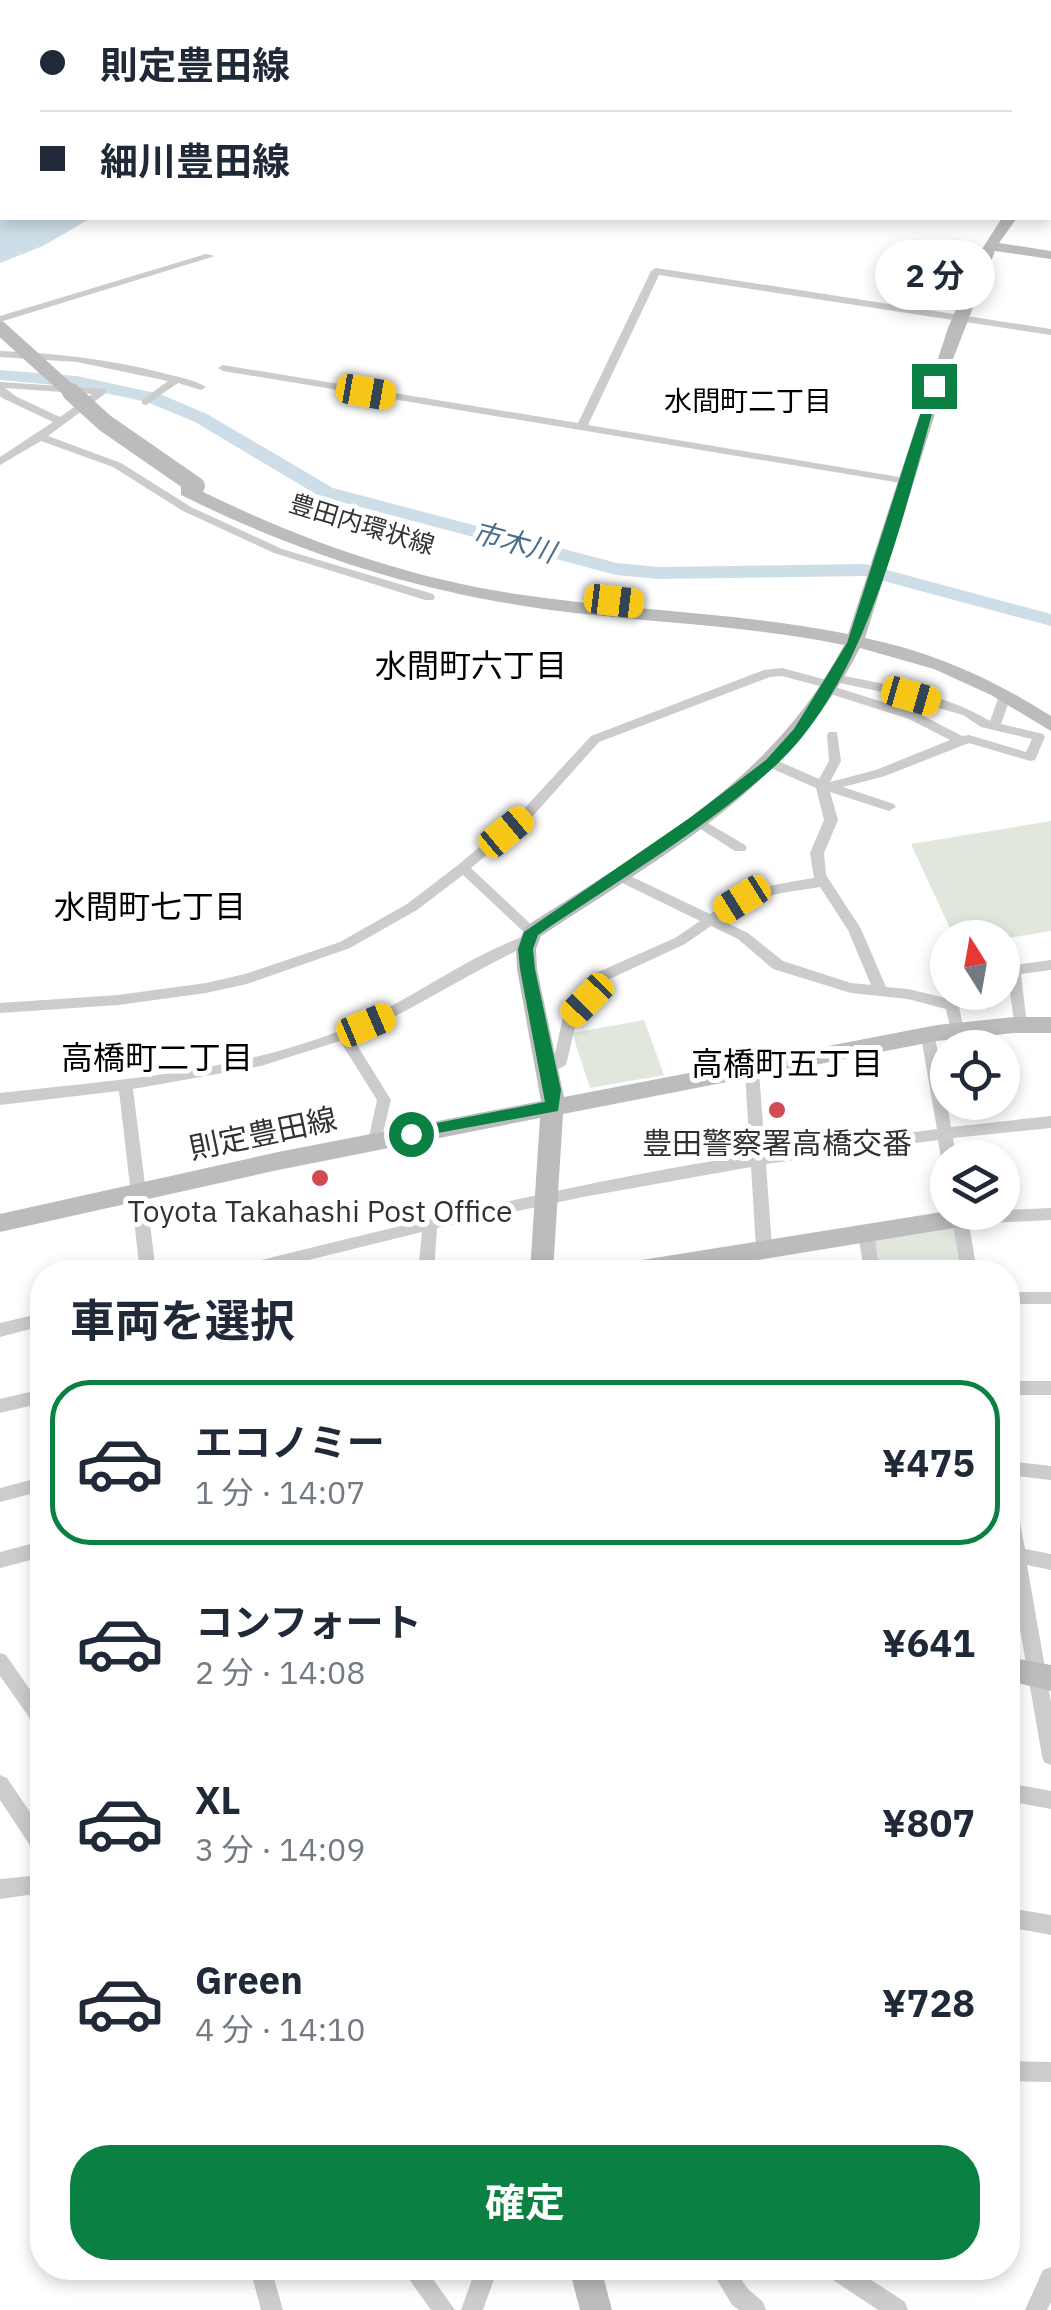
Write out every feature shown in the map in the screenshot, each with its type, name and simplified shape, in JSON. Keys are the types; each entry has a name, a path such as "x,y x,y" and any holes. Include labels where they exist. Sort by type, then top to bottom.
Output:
{"main road":[{"path":"543,1260 552,1106 549,1069 527,969 530,936 771,763 831,684 855,638 878,575 958,317 991,246 1009,220"},
{"path":"991,246 1051,255"},
{"name":"豊田内環状線","path":"0,328 105,422 192,489"},
{"name":"豊田内環状線","path":"0,344 76,412 192,489 255,527 317,552 456,588 561,606 855,638 971,668 1051,713"},
{"name":"豊田内環状線","path":"855,638 938,665 1005,696 1051,725"},
{"name":"則定豊田線","path":"968,1030 1051,1025"},
{"name":"則定豊田線","path":"0,1223 552,1106 928,1037"},
{"name":"則定豊田線","path":"0,1234 137,1192"},
{"path":"765,1260 930,1221"},
{"path":"588,2280 596,2310"}],"street":[{"path":"0,319 210,256"},
{"path":"581,428 656,271 1051,332"},
{"path":"0,354 58,356 129,366 202,387"},
{"path":"224,368 906,481"},
{"path":"146,402 177,380"},
{"path":"0,387 8,398 48,412 60,421"},
{"path":"0,387 102,391 42,438 0,462"},
{"path":"42,438 117,464 187,508 278,551 429,598"},
{"path":"0,1008 152,996 248,979 345,945 412,907 462,868 527,814 596,738 768,673 782,672 967,712 994,726 1039,737 1030,757 969,739 880,773 825,786"},
{"path":"831,684 945,730 960,742"},
{"path":"994,726 1005,696"},
{"path":"833,735 835,761 825,786 831,820 817,853 822,882 854,929 880,990"},
{"path":"771,763 890,807"},
{"path":"696,820 740,848"},
{"path":"0,1099 246,1065 343,1035 388,1016 530,936 462,868"},
{"path":"618,876 710,919 746,939 778,964 851,988 952,1005 957,1030"},
{"path":"549,1069 561,1061 570,1018 592,995 594,980 680,940 762,892 822,882"},
{"path":"1020,1025 1014,970 1051,965"},
{"path":"343,1035 384,1100 376,1142"},
{"path":"928,1037 945,1140"},
{"path":"752,1070 765,1260"},
{"path":"125,1083 146,1260"},
{"path":"287,1260 547,1197 944,1132 1051,1122"},
{"path":"1020,1214 1051,1214"},
{"path":"427,1260 430,1224"},
{"path":"962,1230 967,1260"},
{"path":"866,1233 870,1260"},
{"path":"1020,1298 1051,1298"},
{"path":"0,1330 30,1323"},
{"path":"1020,1388 1051,1388"},
{"path":"0,1406 30,1399"},
{"path":"1020,1469 1051,1472"},
{"path":"0,1495 30,1487"},
{"path":"0,1560 30,1552"},
{"path":"1020,1556 1051,1562"},
{"path":"1020,1584 1044,1676 1051,1756"},
{"path":"0,1661 30,1704"},
{"path":"0,1784 30,1828"},
{"path":"1020,1794 1051,1800"},
{"path":"0,1889 30,1885"},
{"path":"1020,1920 1051,1925"},
{"path":"1020,2071 1051,2072"},
{"path":"1036,2310 1051,2278"},
{"path":"264,2280 272,2310"},
{"path":"421,2280 444,2310"},
{"path":"472,2310 483,2280"},
{"path":"729,2280 755,2310"},
{"path":"852,2280 891,2308"}],"shaded area":[{"path":"0,220 88,220 43,246 0,263"},
{"path":"1051,821 1051,931 1020,936 1020,920 946,920 911,844"},
{"path":"644,1020 664,1075 590,1088 572,1033"},
{"path":"956,1230 960,1260 877,1260 874,1239"}],"waterway":[{"name":"市木川","path":"0,375 77,382 153,398 201,418 293,476 326,492 616,569 659,573 865,570 1051,620"}],"place":[{"name":"豊田警察署高橋交番","path":"777,1110"},
{"name":"Toyota Takahashi Post Office","path":"320,1178"}],"district":[{"name":"水間町二丁目","path":"748,401"},
{"name":"水間町六丁目","path":"471,666"},
{"name":"水間町七丁目","path":"150,907"},
{"name":"高橋町二丁目","path":"157,1058"},
{"name":"高橋町五丁目","path":"787,1064"}],"route":[{"path":"411,1134 552,1106 554,1090 527,969 526,949 532,932 696,820 771,763 798,732 854,643 883,560 934,386"}]}
